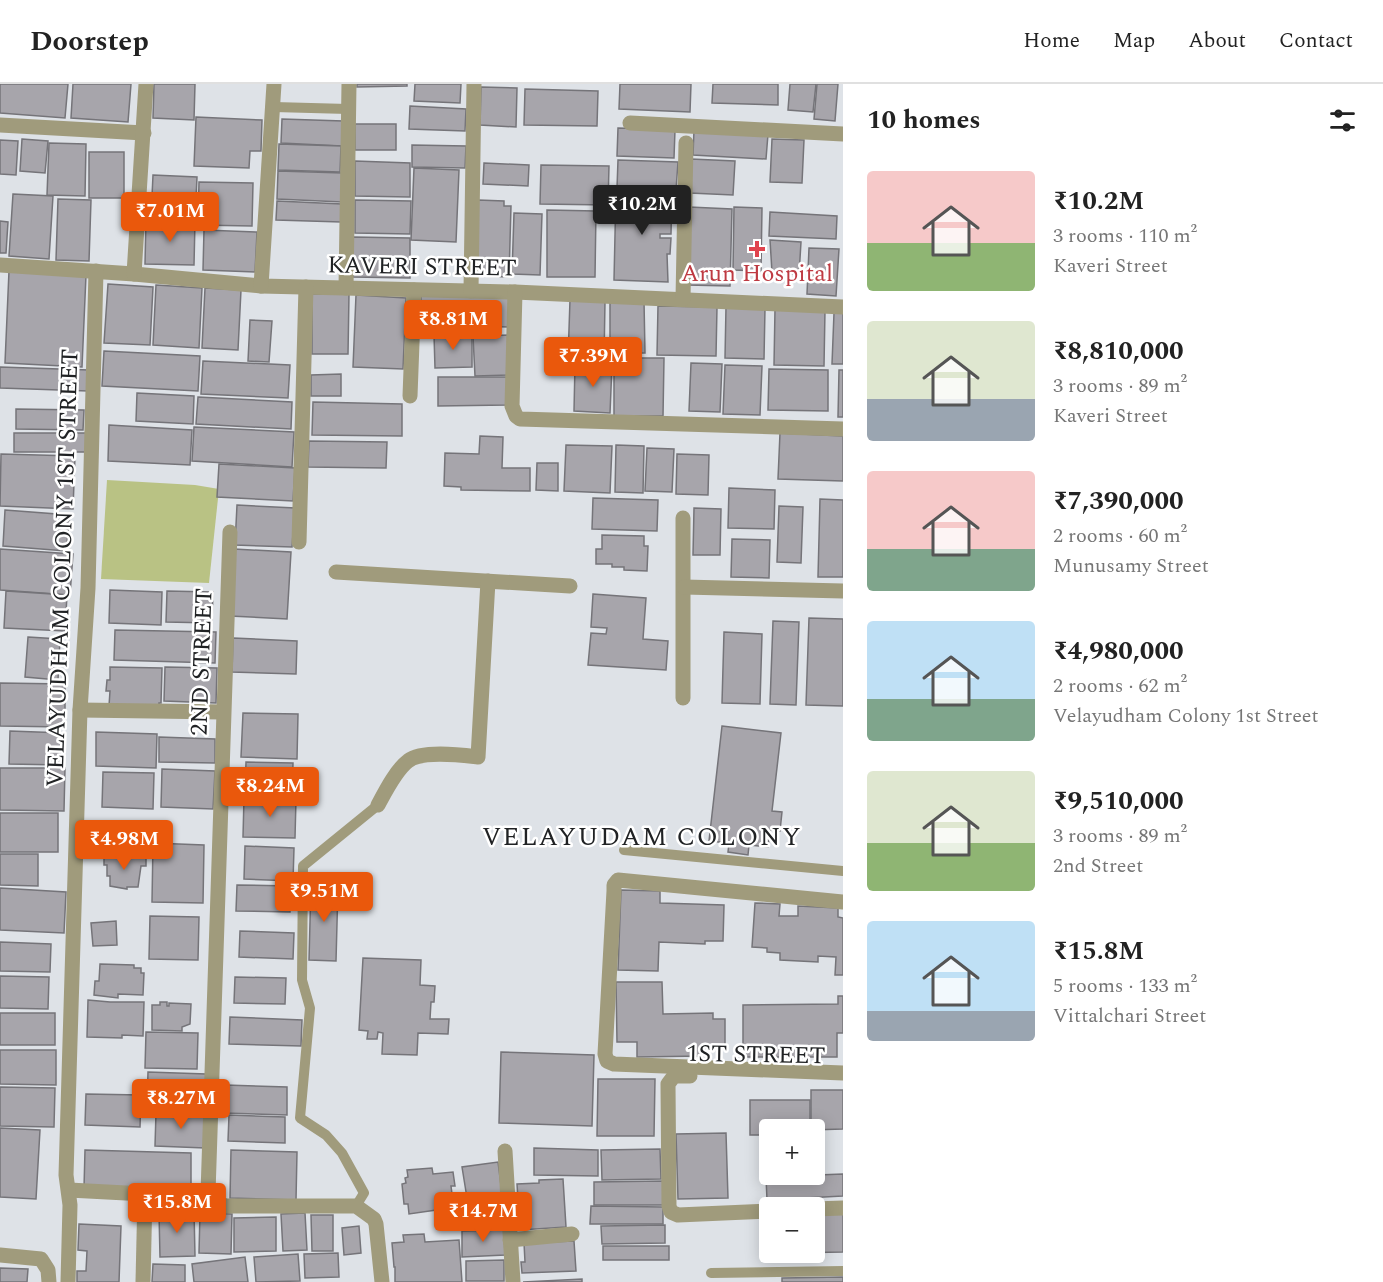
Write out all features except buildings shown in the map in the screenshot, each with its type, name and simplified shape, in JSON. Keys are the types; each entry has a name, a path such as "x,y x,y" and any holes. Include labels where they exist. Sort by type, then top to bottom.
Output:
{"street":[{"path":"134,273 146,84"},
{"path":"261,286 274,84"},
{"path":"346,288 349,84"},
{"path":"471,291 474,84"},
{"path":"630,123 843,134"},
{"path":"0,125 144,133"},
{"path":"683,299 686,143"},
{"name":"KAVERI STREET","path":"0,265 134,273 261,286 515,292 843,307"},
{"name":"VELAYUDHAM COLONY 1ST STREET","path":"68,1282 69,1198 66,1175 80,710 88,588 96,271"},
{"path":"299,542 306,287"},
{"path":"410,396 414,290"},
{"path":"515,292 512,406 516,416 520,419 843,429"},
{"path":"683,518 683,698"},
{"name":"2ND STREET","path":"208,1193 230,532"},
{"path":"336,572 570,586"},
{"path":"378,805 408,760 439,753 478,757 488,581"},
{"path":"684,587 843,591"},
{"path":"80,710 223,712"},
{"path":"843,902 618,880 614,885 605,1054 607,1061 614,1064 843,1073"},
{"name":"1ST STREET","path":"759,1211 678,1215 671,1212 669,1194 670,1079 676,1076 843,1080"},
{"path":"504,1151 513,1282"},
{"path":"69,1198 208,1193 216,1203 226,1206 356,1206 374,1219 378,1230 382,1282"},
{"path":"143,1282 145,1194"},
{"path":"825,1209 843,1208"},
{"path":"510,1240 572,1234"},
{"path":"0,1255 41,1259 48,1270 49,1282"}],"lane":[{"path":"274,107 348,109"},
{"path":"356,1206 364,1192 342,1153 326,1136 300,1118 310,1008 302,980 303,867 378,805"},
{"path":"624,850 843,871"},
{"path":"711,1273 843,1271"}],"green space":[{"path":"107,480 195,485 219,489 209,583 101,579"}],"place":[{"name":"Arun Hospital","path":"757,249"}],"district":[{"name":"VELAYUDAM COLONY","path":"642,837"}]}
